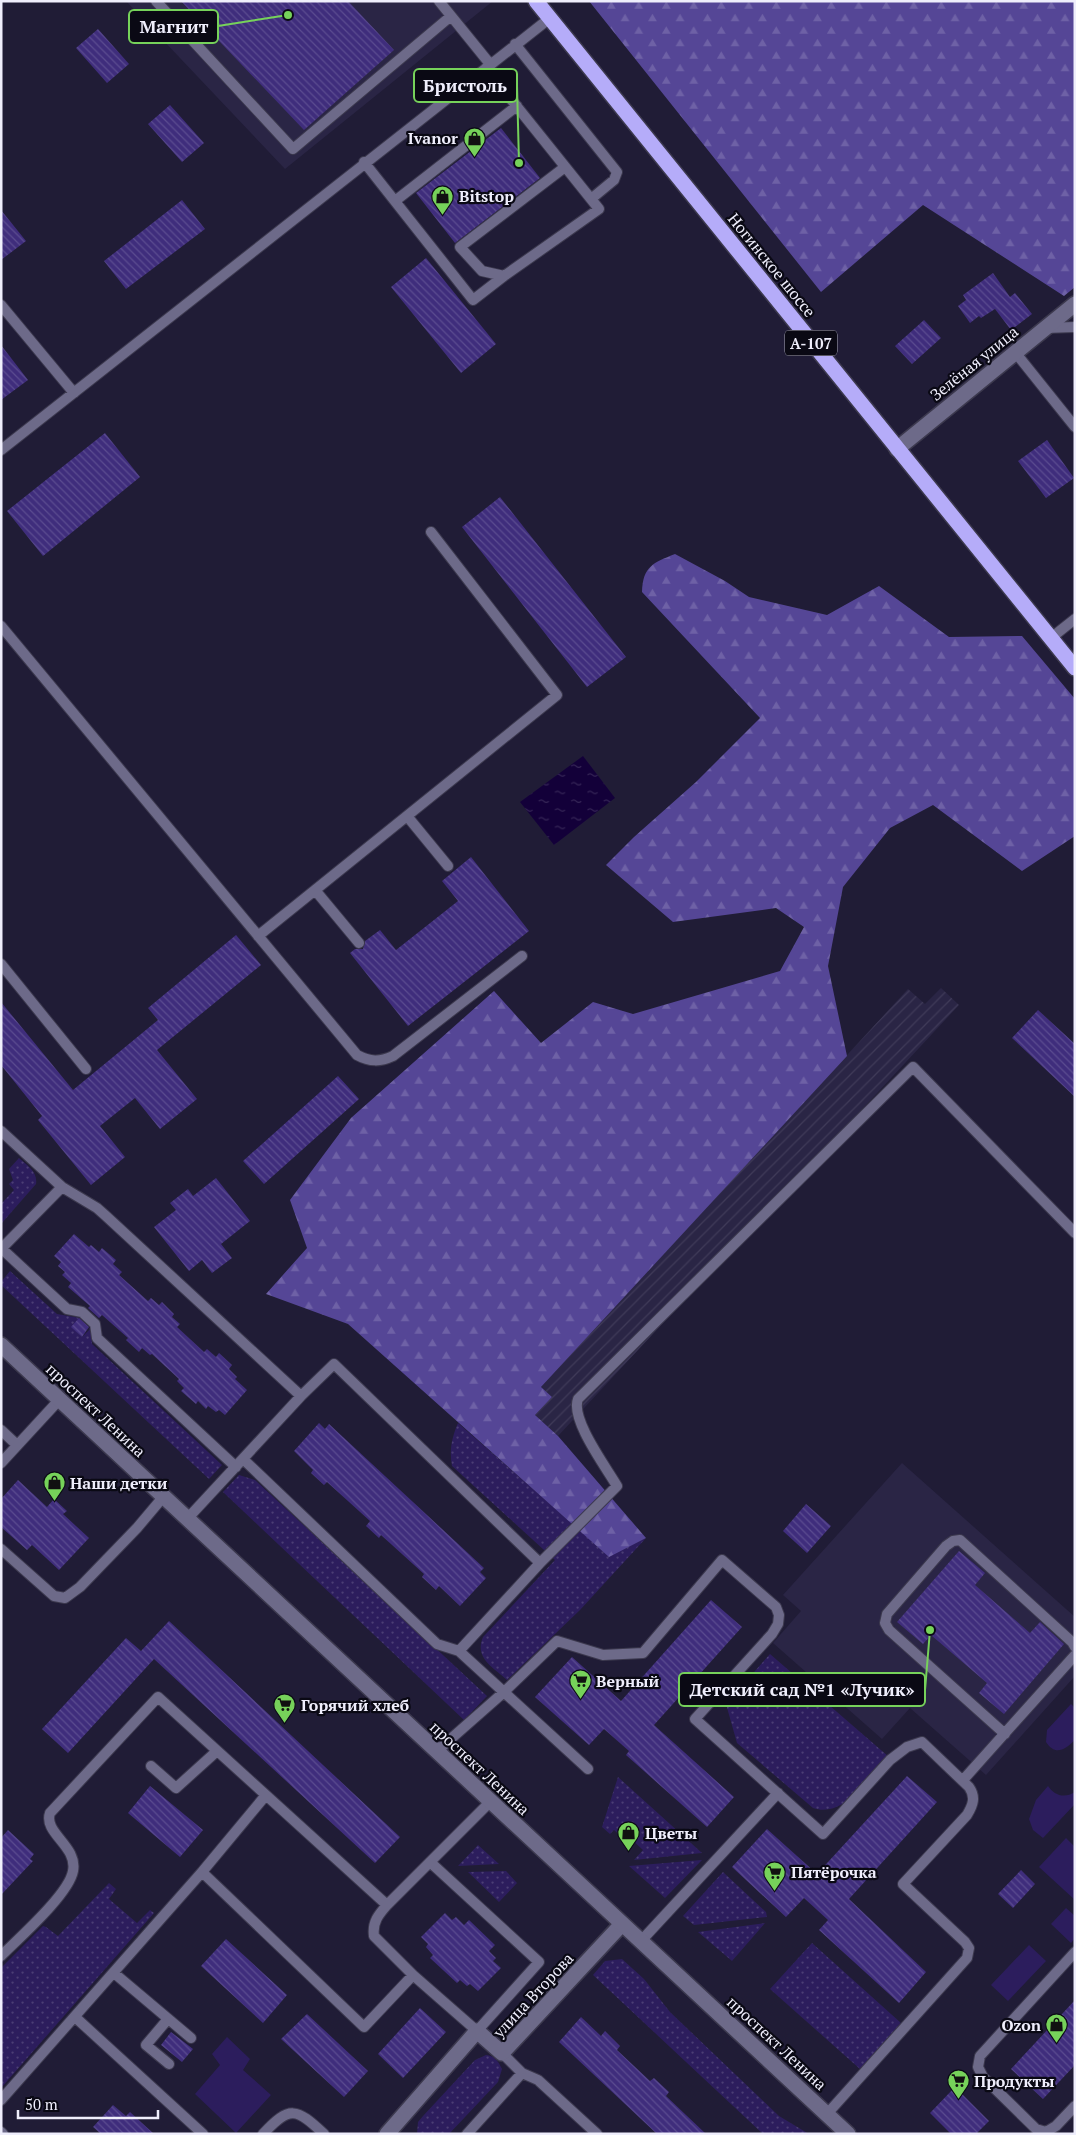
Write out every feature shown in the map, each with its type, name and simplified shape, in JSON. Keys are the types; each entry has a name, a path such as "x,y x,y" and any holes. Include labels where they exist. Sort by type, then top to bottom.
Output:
{"highway":[{"name":"Ногинское шоссе","path":"536,1 1075,668"}],"main road":[{"name":"Зелёная улица","path":"897,449 1075,304"},
{"name":"проспект Ленина","path":"1,1345 848,2134"},
{"name":"улица Второва","path":"393,2132 477,2031 502,2053 622,1924"}],"lane":[{"path":"156,1 293,149 451,16"},
{"path":"364,162 473,300 599,208 517,106 439,1"},
{"path":"1,450 364,162 550,18"},
{"path":"515,44 618,172 614,180 591,198"},
{"path":"395,202 517,106"},
{"path":"504,276 482,271 460,246 565,167"},
{"path":"1,305 74,393"},
{"path":"1044,328 1075,327"},
{"path":"1015,352 1075,427"},
{"path":"258,936 557,695 431,532"},
{"path":"1051,638 1075,619"},
{"path":"1,626 357,1055 373,1061 384,1060 400,1051 522,956"},
{"path":"408,816 448,866"},
{"path":"315,890 359,943"},
{"path":"1,964 86,1069"},
{"path":"459,1651 540,1562 617,1486 580,1422 576,1409 578,1399 913,1067 1075,1233"},
{"path":"1,1131 62,1188 102,1212 300,1396"},
{"path":"62,1188 2,1249 67,1310 82,1312 95,1324 97,1338 240,1463 438,1644 459,1651 588,1770"},
{"path":"188,1518 300,1396 334,1364 540,1562"},
{"path":"1,1463 60,1399"},
{"path":"1,1430 18,1445"},
{"path":"1,1549 54,1596 59,1599 65,1598 73,1594 125,1541 164,1496"},
{"path":"1005,1734 889,1630 885,1623 887,1614 946,1546 953,1541 960,1540 1072,1642 1075,1647"},
{"path":"437,1751 504,1692 556,1641 602,1655 643,1653 722,1560 776,1607 779,1615 778,1624 768,1640 695,1719 823,1834 890,1760 901,1750 912,1744 922,1742 963,1780 972,1792 973,1805 967,1815 903,1884 965,1942 969,1948 967,1958 827,2114"},
{"path":"963,1780 1075,1656"},
{"path":"1,1956 61,1894 72,1876 73,1859 70,1851 50,1826 48,1818 50,1813 158,1697 387,1905"},
{"path":"151,1766 176,1788 217,1751"},
{"path":"641,1941 778,1793"},
{"path":"1,2100 202,1872 266,1795"},
{"path":"430,1862 539,1962 477,2031 413,1975 374,1936 373,1929 377,1917 387,1905 430,1862 491,1801"},
{"path":"202,1872 364,2027 413,1975"},
{"path":"1075,1952 980,2056 978,2067 983,2077 1036,2129 1046,2132 1056,2126 1075,2106"},
{"path":"114,1973 191,2038"},
{"path":"75,2017 203,2134"},
{"path":"168,2019 146,2045 169,2064"},
{"path":"502,2053 522,2073 538,2080 597,2134"},
{"path":"467,2134 522,2073"},
{"path":"263,2134 282,2115 290,2112 307,2119 324,2134"}],"shaded area":[{"path":"126,1 493,1 285,169"},
{"path":"941,988 959,1005 558,1436 535,1415 552,1397 541,1387 908,989 925,1004"},
{"path":"19,1158 34,1172 36,1184 1,1224 1,1204 14,1190 9,1184 13,1180 9,1169"},
{"path":"10,1271 57,1314 80,1318 72,1327 82,1337 91,1328 92,1344 222,1465 209,1479 1,1285 1,1282"},
{"path":"458,1423 609,1556 646,1538 580,1610 507,1680 486,1662 481,1651 483,1637 555,1560 452,1466 452,1444"},
{"path":"902,1463 1075,1617 1075,1676 986,1775 910,1708 882,1739 773,1643 801,1611 783,1595"},
{"path":"239,1475 255,1480 487,1696 464,1720 223,1492"},
{"path":"770,1654 889,1757 865,1785 846,1802 824,1810 813,1808 737,1743 726,1704"},
{"path":"1071,1704 1075,1708 1075,1740 1064,1749 1053,1749 1046,1742 1047,1730"},
{"path":"618,1777 702,1853 634,1860 643,1850 628,1836 624,1839 614,1830 610,1834 602,1827"},
{"path":"1048,1786 1053,1792 1063,1796 1075,1792 1075,1804 1043,1838 1033,1830 1029,1819 1036,1800"},
{"path":"1066,1838 1075,1847 1075,1900 1039,1867"},
{"path":"478,1845 499,1864 458,1866"},
{"path":"702,1860 665,1898 629,1866"},
{"path":"506,1871 517,1883 499,1902 468,1872"},
{"path":"723,1872 766,1912 767,1917 694,1925 683,1916"},
{"path":"109,1883 116,1889 109,1899 137,1923 150,1910 154,1913 1,2088 1,1968 43,1926 58,1936"},
{"path":"1066,1908 1075,1916 1075,1938 1071,1943 1051,1924"},
{"path":"765,1923 732,1961 698,1932"},
{"path":"812,1943 901,2023 860,2069 770,1989"},
{"path":"1029,1945 1046,1961 1008,2001 991,1985"},
{"path":"622,1959 644,1979 670,2012 779,2116 809,2134 763,2134 593,1975 605,1961"},
{"path":"227,2037 250,2059 243,2070 271,2095 236,2133 195,2094 220,2065 212,2054"},
{"path":"486,2055 496,2059 502,2069 498,2082 449,2134 417,2134 418,2122 423,2116 475,2060"}],"green space":[{"path":"589,1 1075,1 1075,287 1064,296 923,205 821,292"},
{"path":"675,554 725,581 749,597 827,615 879,586 949,637 1022,636 1075,699 1075,836 1022,871 933,805 890,828 843,887 828,966 847,1056 541,1387 552,1397 535,1415 558,1436 646,1538 609,1557 348,1324 266,1294 307,1248 290,1200 351,1118 494,991 541,1043 593,1002 633,1014 780,971 804,927 776,908 673,922 606,865 634,837 696,782 760,718 642,592 644,576 647,571 655,563"}],"water":[{"path":"583,756 615,798 554,845 520,802"}],"building":[{"path":"181,1 348,1 394,50 304,130"},
{"path":"98,29 129,64 107,83 76,48"},
{"path":"170,105 204,143 182,162 148,124"},
{"path":"501,128 540,178 455,243 416,193"},
{"path":"182,200 205,229 126,289 104,261"},
{"path":"1,210 26,241 1,260"},
{"path":"426,258 496,344 461,373 391,287"},
{"path":"993,273 1010,297 1015,293 1032,314 1011,330 995,309 981,318 979,316 970,323 958,306 966,300 963,295"},
{"path":"924,320 941,338 912,364 895,346"},
{"path":"1,345 28,380 1,400"},
{"path":"105,433 140,477 43,556 7,511"},
{"path":"1047,440 1074,478 1046,498 1018,461"},
{"path":"500,497 626,657 587,687 462,527"},
{"path":"471,857 529,931 408,1026 350,953 355,949 363,949 365,941 380,930 396,950 458,901 442,881"},
{"path":"236,935 261,965 157,1050 197,1099 160,1129 135,1098 100,1126 125,1157 91,1185 38,1120 42,1116 1,1065 1,1002 73,1090 158,1020 148,1008"},
{"path":"1038,1010 1075,1044 1075,1097 1012,1038"},
{"path":"338,1076 359,1099 264,1184 243,1161"},
{"path":"216,1178 250,1221 221,1244 232,1258 212,1273 202,1260 189,1271 154,1227 176,1210 170,1203 188,1189 193,1196"},
{"path":"74,1234 89,1247 91,1245 99,1252 102,1248 116,1260 113,1264 122,1272 119,1275 148,1301 151,1298 159,1305 162,1302 174,1314 172,1317 180,1324 177,1327 204,1352 207,1349 216,1357 219,1353 232,1365 229,1369 237,1377 235,1379 247,1390 225,1415 219,1410 216,1412 208,1406 206,1409 198,1401 196,1404 181,1391 184,1388 177,1381 179,1379 152,1354 150,1355 142,1348 139,1352 126,1340 128,1338 102,1315 99,1318 88,1308 90,1306 68,1287 71,1283 62,1275 65,1272 58,1266 61,1262 54,1256"},
{"path":"79,1318 89,1327 82,1337 71,1327"},
{"path":"319,1423 325,1429 329,1424 484,1568 480,1572 486,1578 460,1606 439,1586 436,1590 422,1577 424,1574 381,1535 379,1538 366,1526 370,1521 327,1482 324,1485 311,1473 313,1470 294,1451"},
{"path":"18,1480 47,1507 54,1499 67,1511 63,1514 89,1538 59,1570 32,1545 27,1550 1,1527 1,1499"},
{"path":"806,1504 831,1526 807,1553 783,1531"},
{"path":"959,1551 985,1573 975,1585 1030,1633 1040,1622 1064,1644 1004,1714 979,1693 987,1683 931,1635 923,1644 897,1622"},
{"path":"711,1600 742,1627 654,1725 734,1797 707,1827 626,1755 629,1751 604,1729 589,1745 535,1697 572,1657 621,1701"},
{"path":"169,1621 400,1837 375,1863 154,1659 68,1753 42,1729 126,1638 141,1651"},
{"path":"907,1776 937,1802 849,1899 926,1972 899,2003 819,1930 828,1920 804,1898 786,1917 732,1867 767,1829 817,1874"},
{"path":"150,1786 203,1830 180,1857 128,1813"},
{"path":"8,1830 34,1854 30,1859 33,1861 1,1895 1,1838"},
{"path":"1021,1870 1035,1884 1013,1908 998,1894"},
{"path":"445,1913 452,1920 456,1917 464,1925 469,1920 495,1945 489,1951 496,1958 493,1961 501,1968 478,1991 470,1984 467,1986 460,1980 457,1983 430,1958 433,1955 426,1947 428,1944 421,1937"},
{"path":"226,1939 287,1995 263,2023 201,1966"},
{"path":"1075,2000 1075,2065 1043,2099 1011,2069"},
{"path":"420,2008 446,2032 403,2078 378,2054"},
{"path":"307,2014 368,2071 344,2097 281,2039"},
{"path":"581,2017 601,2036 605,2031 620,2046 617,2050 650,2081 654,2078 669,2092 666,2096 706,2134 657,2134 559,2042"},
{"path":"171,2032 193,2049 182,2062 161,2045"},
{"path":"955,2087 989,2121 976,2134 951,2134 930,2113"},
{"path":"113,2105 126,2116 130,2112 154,2134 101,2134 93,2127"}],"place":[{"name":"Магнит","path":"288,15"},
{"name":"Ivanor","path":"474,157"},
{"name":"Бристоль","path":"519,163"},
{"name":"Bitstop","path":"443,215"},
{"name":"Наши детки","path":"54,1502"},
{"name":"Детский сад №1 «Лучик»","path":"930,1630"},
{"name":"Верный","path":"580,1700"},
{"name":"Горячий хлеб","path":"285,1724"},
{"name":"Цветы","path":"629,1852"},
{"name":"Пятёрочка","path":"775,1891"},
{"name":"Ozon","path":"1057,2044"},
{"name":"Продукты","path":"958,2100"}]}
